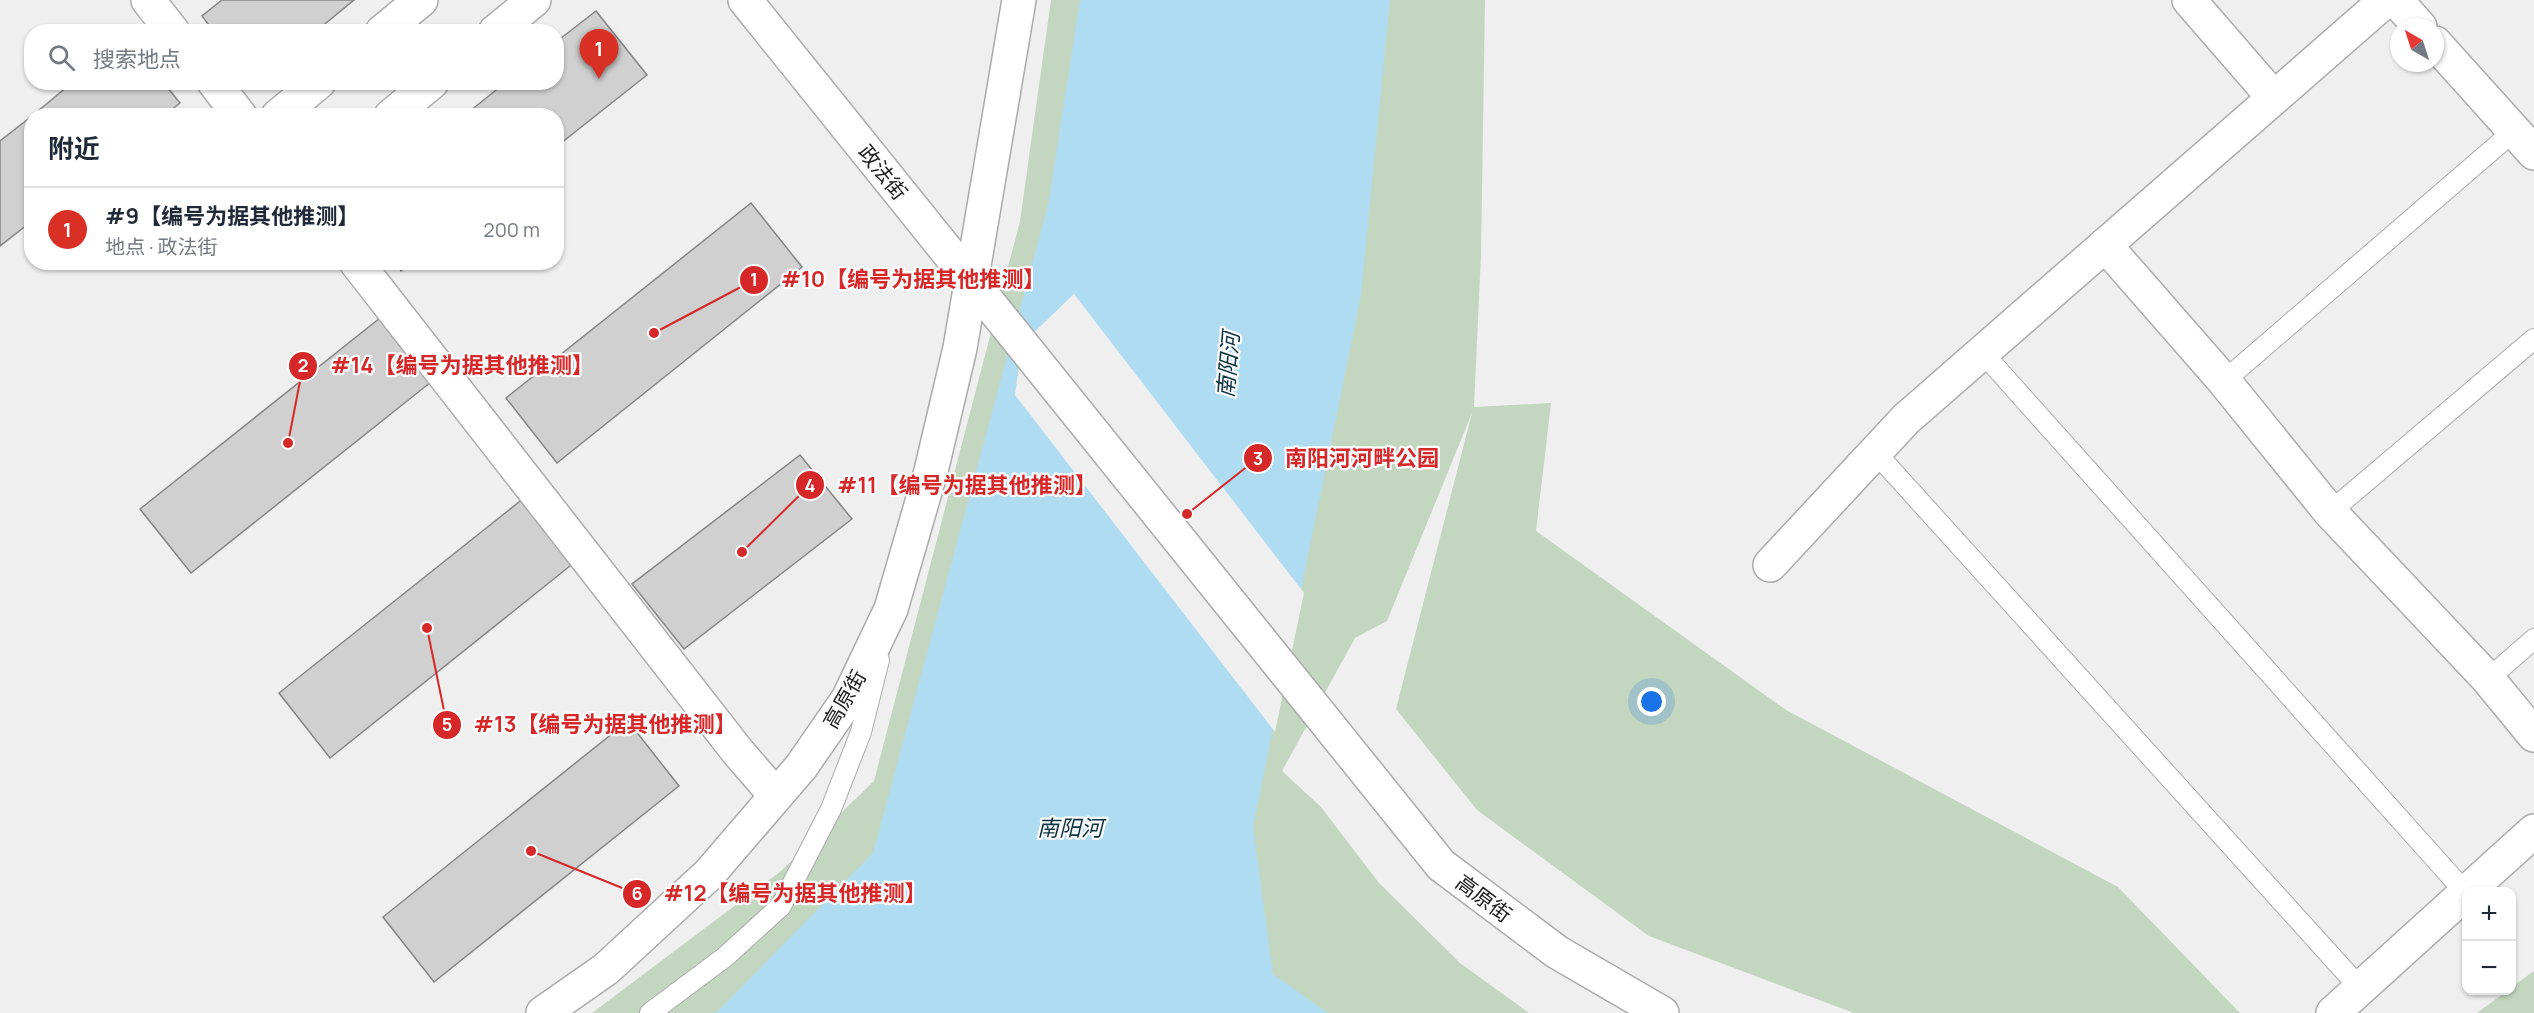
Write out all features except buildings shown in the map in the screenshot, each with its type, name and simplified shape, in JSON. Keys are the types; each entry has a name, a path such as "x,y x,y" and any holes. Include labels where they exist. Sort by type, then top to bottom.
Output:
{"street":[{"path":"148,0 167,24"},
{"path":"392,24 421,0"},
{"path":"505,24 534,0"},
{"name":"政法街","path":"745,0 1022,344"},
{"name":"高原街","path":"543,1013 606,969 709,874 801,767 848,699 891,609 931,471 960,348 1019,0"},
{"path":"2189,0 2274,98"},
{"path":"1770,565 1906,419 2386,0"},
{"path":"2396,0 2412,18"},
{"path":"2444,53 2524,142"},
{"path":"220,90 234,108"},
{"path":"288,108 310,90"},
{"path":"401,108 422,90"},
{"path":"2105,245 2224,381 2330,512 2488,679 2534,735"},
{"path":"362,270 738,752 776,796"},
{"name":"高原街","path":"1022,344 1441,865 1557,952 1662,1013"},
{"path":"2471,887 2534,831"},
{"path":"2333,1013 2462,895"}],"lane":[{"path":"2224,381 2524,142"},
{"path":"2330,512 2534,339"},
{"path":"1982,352 2462,889"},
{"path":"1875,452 2360,988"},
{"path":"650,1013 724,957 781,906 831,809 861,732 891,609"},
{"path":"2488,679 2534,639"}],"green space":[{"path":"1051,0 1485,0 1481,254 1474,407 1551,403 1536,531 1786,710 2118,887 2240,1013 1854,1013 1649,936 1477,810 1396,709 1472,413 1387,621 1355,638 1282,771 1321,807 1379,883 1460,963 1529,1013 592,1013 781,871 874,781 1020,221"},
{"path":"2534,971 2534,1013 2477,1013 2502,995 2516,995 2516,984"}],"water":[{"name":"南阳河","path":"1080,0 1390,0 1361,295 1253,827 1273,974 1328,1013 716,1013 873,853 1048,205"}],"pier":[{"path":"1074,294 1304,593 1275,732 1015,395 1022,344"}],"place":[{"name":"#9【编号为据其他推测】","path":"599,79"},
{"name":"#10【编号为据其他推测】","path":"654,333"},
{"name":"#14【编号为据其他推测】","path":"288,443"},
{"name":"南阳河河畔公园","path":"1187,514"},
{"name":"#11【编号为据其他推测】","path":"742,552"},
{"name":"#13【编号为据其他推测】","path":"427,628"},
{"name":"#12【编号为据其他推测】","path":"531,851"}]}
